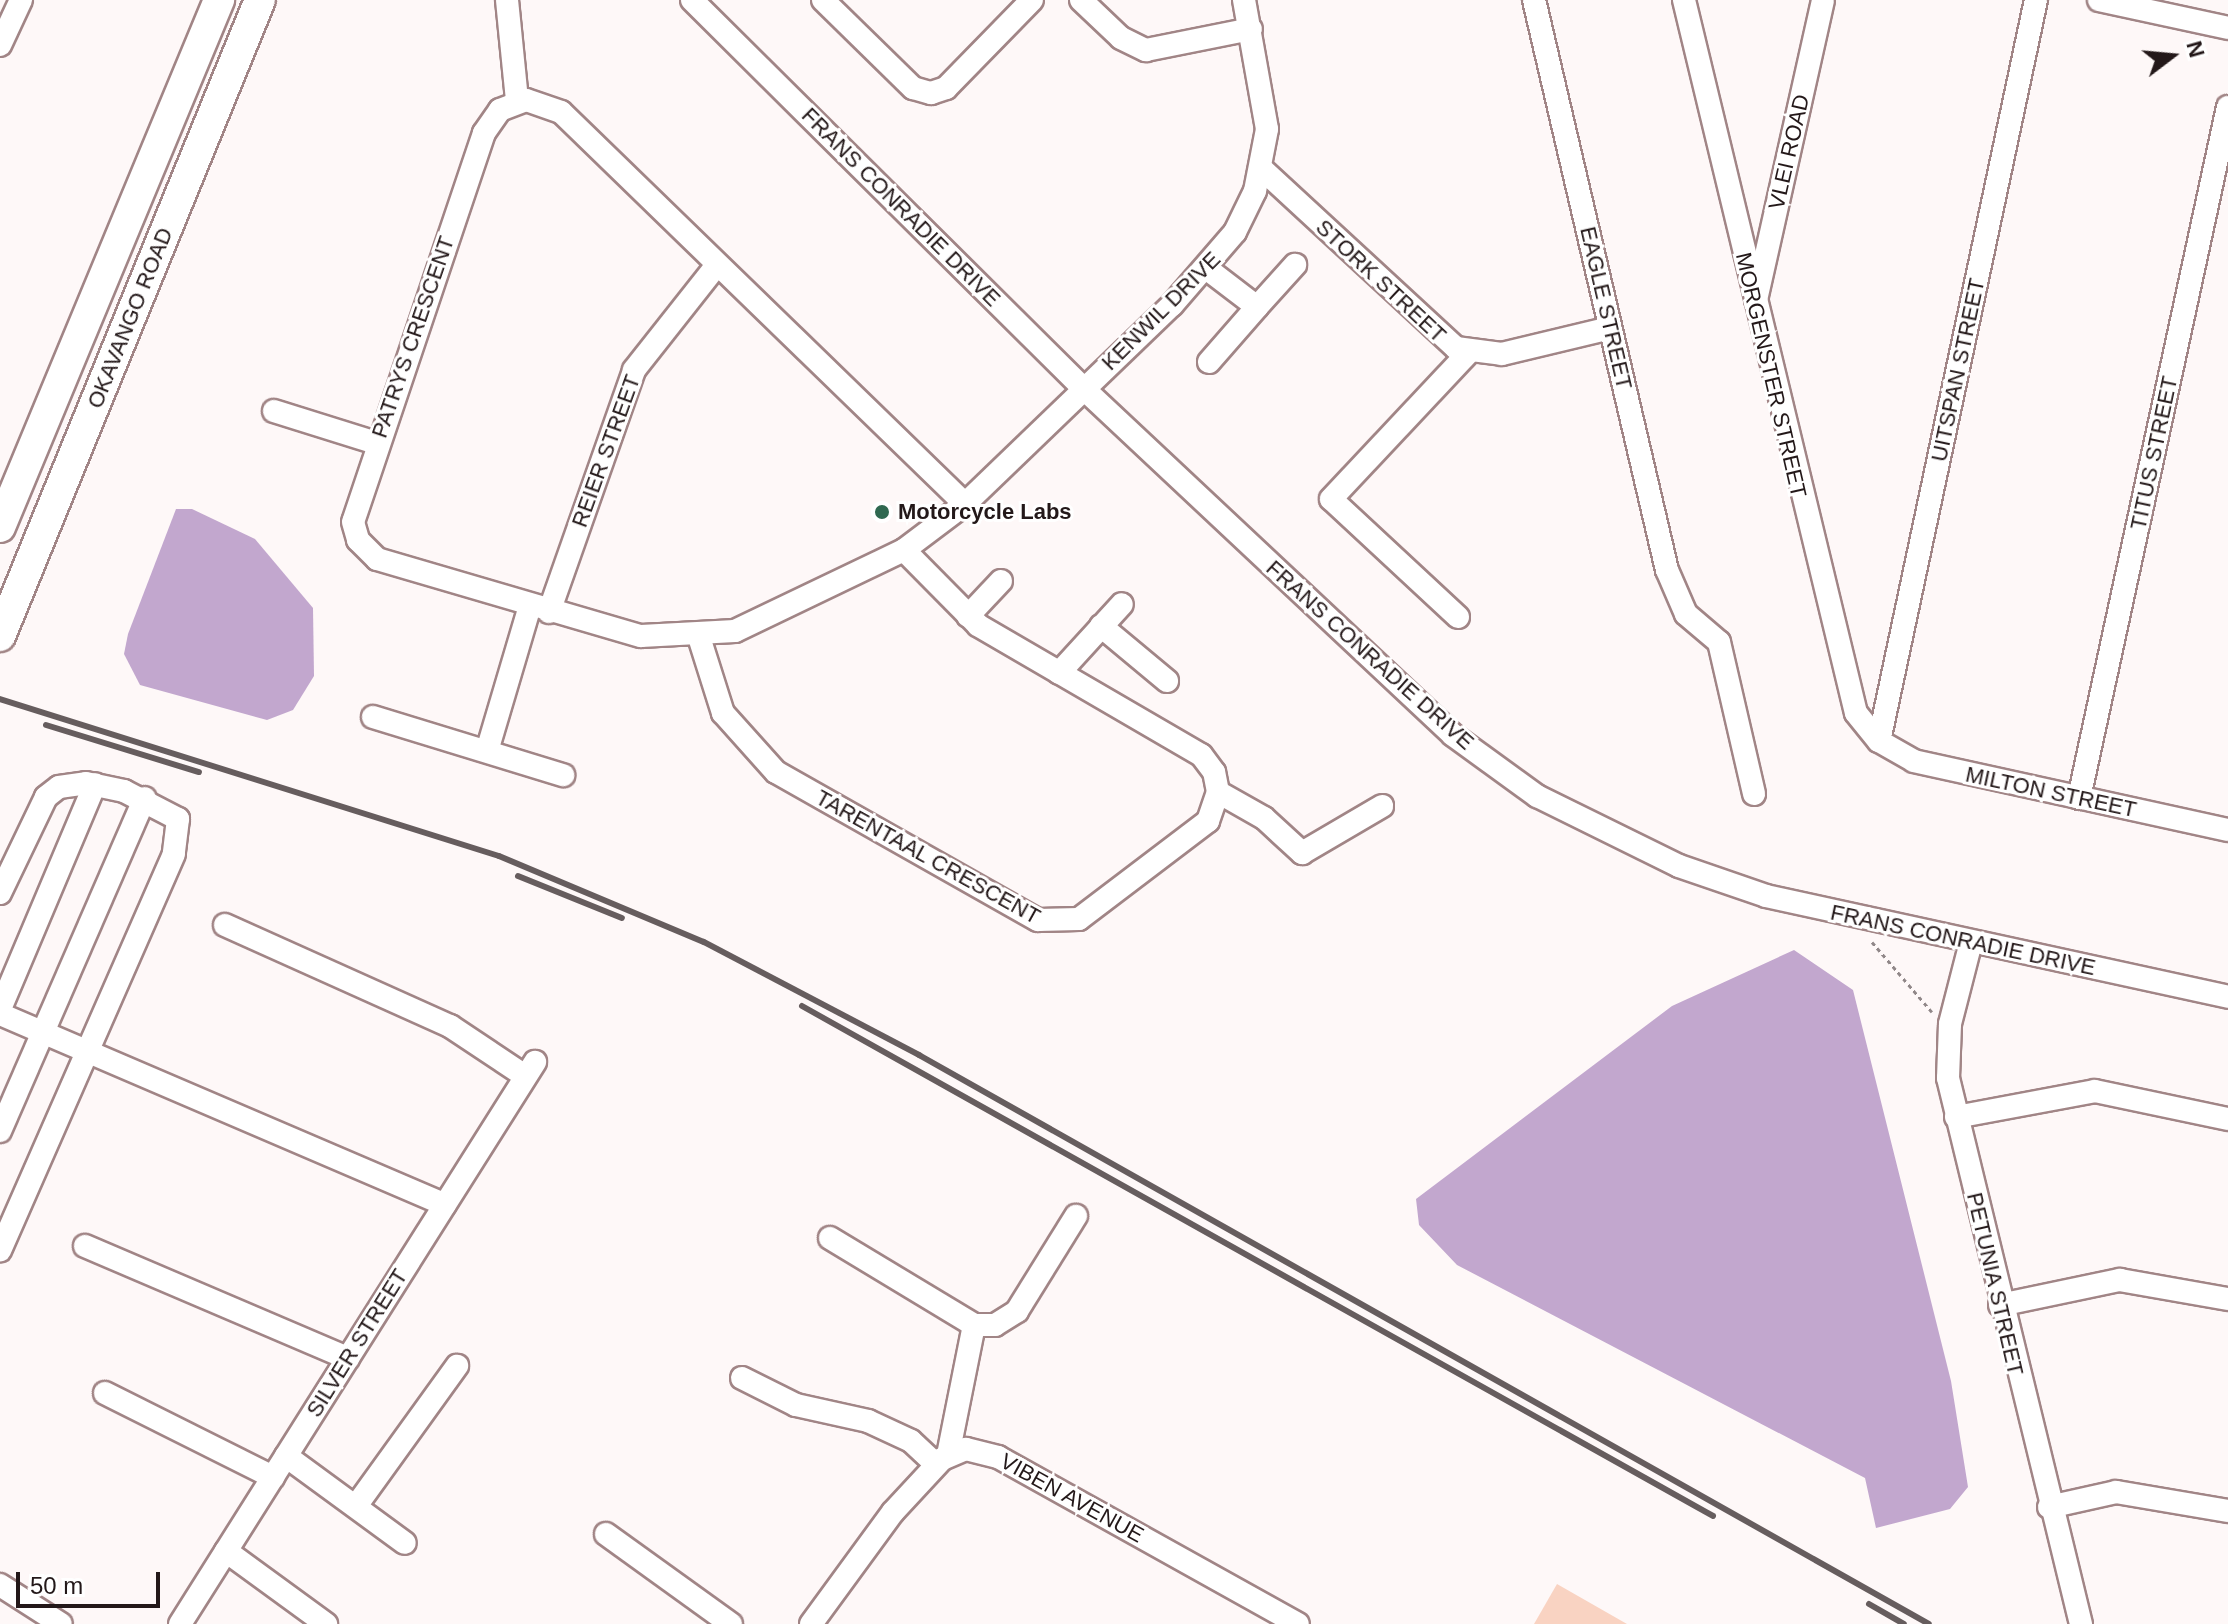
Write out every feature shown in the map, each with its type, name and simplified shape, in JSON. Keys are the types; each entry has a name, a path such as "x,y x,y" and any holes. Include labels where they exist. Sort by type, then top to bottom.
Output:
{"main road":[{"name":"OKAVANGO ROAD","path":"0,527 219,0"},
{"name":"OKAVANGO ROAD","path":"3,628 260,0"}],"street":[{"path":"0,45 21,0"},
{"path":"507,0 517,101 561,112 716,266 965,504"},
{"name":"FRANS CONRADIE DRIVE","path":"692,0 1083,388 1453,735 1537,796 1638,848 1752,891 2228,997"},
{"path":"823,0 913,88 931,93 946,88 1032,0"},
{"path":"1081,0 1121,38 1146,50 1251,29"},
{"name":"KENWIL DRIVE","path":"1083,388 1206,268 1235,232 1262,169 1267,109 1244,0"},
{"name":"EAGLE STREET","path":"1534,0 1667,570 1686,614 1719,642 1754,794"},
{"name":"MORGENSTER STREET","path":"1684,0 1842,680 1856,713 1879,741"},
{"name":"VLEI ROAD","path":"1755,305 1823,0"},
{"name":"UITSPAN STREET","path":"1879,741 2036,0"},
{"path":"2099,0 2228,28"},
{"name":"PATRYS CRESCENT","path":"517,101 500,110 484,133 353,513 363,548 377,559 641,636 699,637 768,619 904,550 965,504 1083,388"},
{"name":"TITUS STREET","path":"2079,798 2228,107"},
{"name":"STORK STREET","path":"1262,169 1434,334 1469,352 1502,354 1610,328"},
{"path":"1209,362 1295,265"},
{"name":"REIER STREET","path":"487,751 634,370 716,266"},
{"path":"1206,268 1257,307"},
{"path":"1458,617 1331,499 1469,352"},
{"path":"274,411 376,443"},
{"path":"904,550 968,616 1201,755 1218,792 1264,818 1302,853 1382,806"},
{"path":"968,616 1001,581"},
{"path":"1059,673 1122,604"},
{"path":"1101,626 1167,681"},
{"name":"TARENTAAL CRESCENT","path":"699,637 723,713 760,759 1046,923 1079,919 1187,838 1208,821 1218,792"},
{"path":"373,717 563,775"},
{"name":"MILTON STREET","path":"1879,741 1928,765 2228,830"},
{"path":"0,893 46,797 72,783 95,784 145,798 174,812 180,834 0,1251"},
{"path":"95,784 0,1012 445,1205"},
{"path":"0,1131 145,798"},
{"name":"SILVER STREET","path":"180,1624 530,1069 450,1026 225,925"},
{"name":"PETUNIA STREET","path":"1971,942 1947,1058 1956,1117 2049,1507 2081,1624"},
{"path":"1956,1117 2095,1091 2228,1119"},
{"path":"830,1238 974,1325 995,1325 1017,1311 1076,1216"},
{"path":"85,1246 348,1358"},
{"path":"2000,1305 2120,1280 2228,1299"},
{"path":"811,1624 942,1459 974,1325"},
{"path":"356,1506 457,1366"},
{"path":"742,1378 796,1405 868,1421 942,1459"},
{"path":"105,1393 273,1477"},
{"name":"VIBEN AVENUE","path":"942,1459 988,1452 1298,1624"},
{"path":"286,1456 405,1543"},
{"path":"2049,1507 2116,1492 2228,1511"},
{"path":"606,1534 731,1624"},
{"path":"226,1551 326,1624"},
{"path":"0,1585 61,1624"}],"path":[{"path":"1866,937 1905,974 1936,1022"}],"shaded area":[{"path":"176,509 192,509 255,539 313,608 314,676 293,710 267,720 140,685 124,654 128,634"},
{"path":"1794,950 1853,990 1951,1381 1968,1487 1950,1509 1876,1528 1865,1478 1457,1265 1419,1225 1416,1199 1672,1006"}],"building":[{"path":"1557,1584 1627,1624 1534,1624"}],"railway":[{"path":"0,699 499,856 704,942 919,1055 1929,1624"},
{"path":"46,725 199,772"},
{"path":"518,876 622,918"},
{"path":"802,1006 1713,1516"},
{"path":"1869,1604 1904,1624"}],"place":[{"name":"Motorcycle Labs","path":"882,512"}]}
